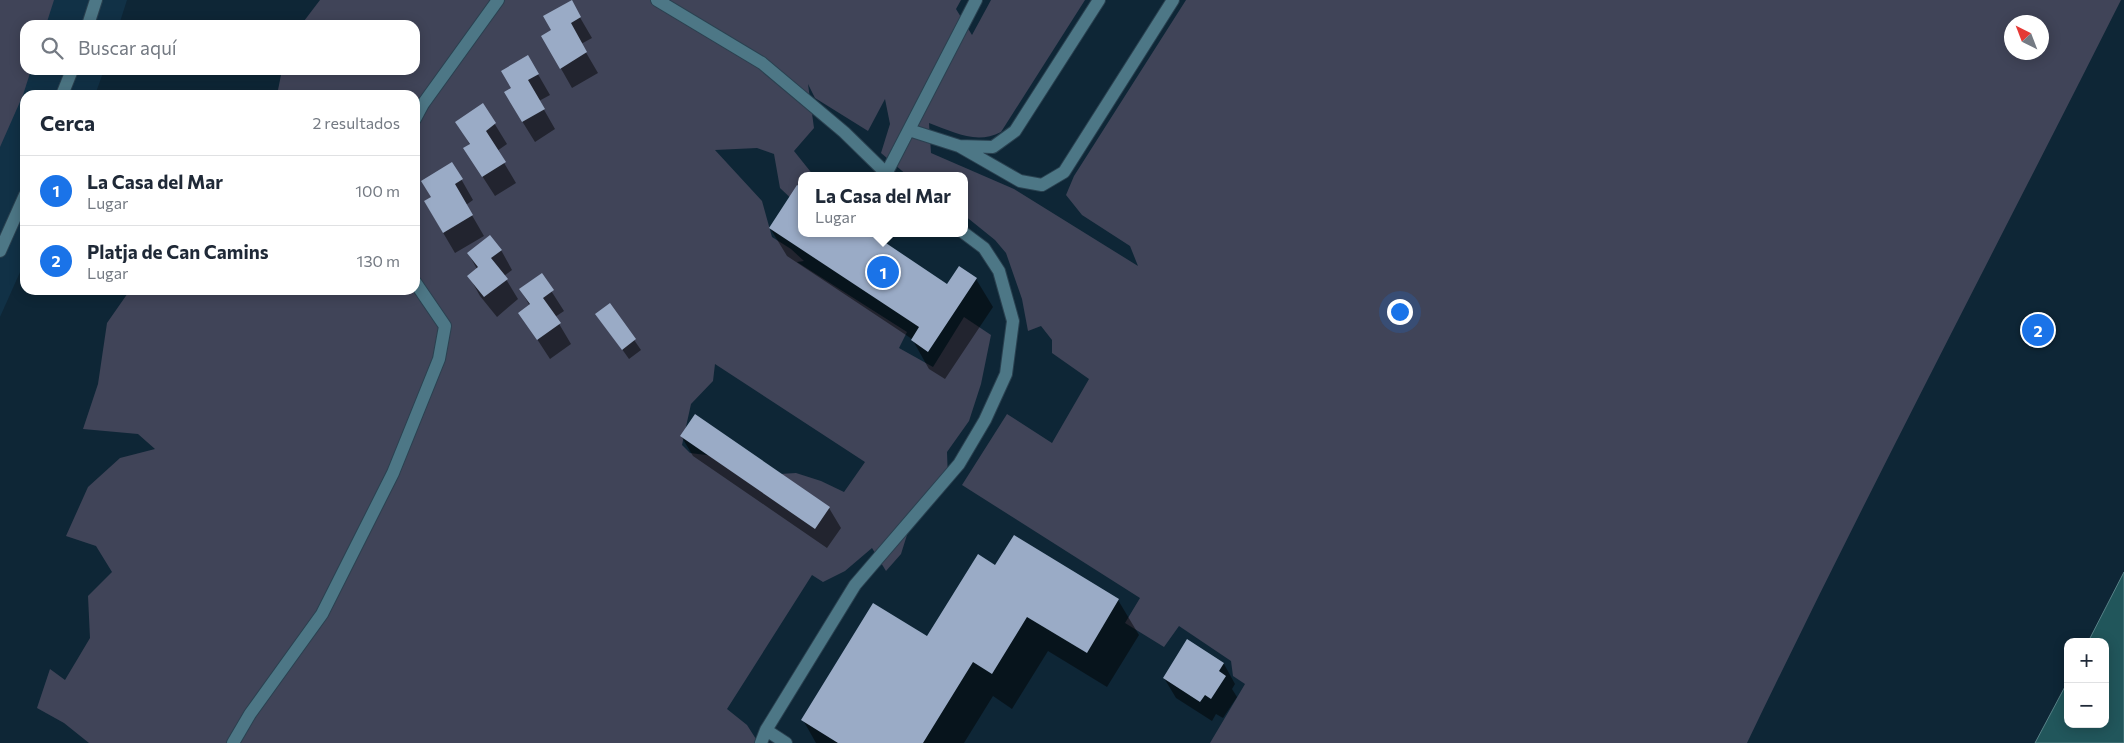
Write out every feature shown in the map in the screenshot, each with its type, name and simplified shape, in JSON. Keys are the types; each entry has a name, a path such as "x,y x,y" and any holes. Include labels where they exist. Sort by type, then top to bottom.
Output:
{"lane":[{"path":"90,20 96,0"},
{"path":"420,110 498,0"},
{"path":"657,0 762,63 844,132 885,172"},
{"path":"889,172 976,0"},
{"path":"959,146 993,147 1015,132 1099,0"},
{"path":"910,130 959,146 1020,181 1042,185 1064,172 1173,0"},
{"path":"64,90 70,75"},
{"path":"0,251 20,206"},
{"path":"762,743 766,730 855,584 959,464 985,420 1006,374 1013,321 1000,272 984,248 968,236"},
{"path":"234,743 250,714 322,614 393,473 439,359 445,326 420,289"},
{"path":"766,730 786,743"}],"shaded area":[{"path":"0,0 127,0 121,20 20,20 20,75 102,75 97,90 20,90 20,272 0,317"},
{"path":"0,0 54,0 48,20 20,20 20,75 29,75 25,90 20,90 20,102 0,147"},
{"path":"320,0 961,0 956,9 972,35 991,0 1085,0 1001,132 983,137 965,136 929,123 931,153 1014,189 1138,266 1130,246 1082,215 1066,195 1074,176 1186,0 2121,0 1885,463 1747,743 1210,743 1245,684 1233,676 1231,661 1179,626 1164,647 1125,623 1140,598 962,485 1007,414 1052,443 1089,379 1052,353 1052,340 1041,326 1028,331 1022,299 1006,253 995,240 968,218 968,172 903,172 881,153 890,124 885,99 868,131 815,98 808,84 814,128 794,151 811,172 798,172 798,204 780,188 774,154 757,148 715,150 762,201 772,237 791,249 804,261 797,262 907,332 899,348 933,367 964,317 991,335 981,384 969,421 947,452 948,480 912,519 901,554 886,571 872,548 845,571 823,582 812,575 727,709 747,725 756,739 762,743 89,743 64,723 37,708 50,669 65,680 90,638 88,596 112,572 96,546 66,536 88,487 120,458 155,449 138,434 83,429 98,384 107,323 127,295 420,295 420,90 278,90 281,75 420,75 420,20 305,20","holes":["715,364 865,462 844,492 821,481 796,473 764,475 738,459 690,453 682,445 691,404 713,381"]},
{"path":"2124,572 2124,743 2035,743 2064,689 2064,728 2109,728 2109,638 2090,638"}],"building":[{"path":"572,0 581,17 571,23 587,52 560,69 541,36 551,30 543,16"},
{"path":"528,55 539,74 528,80 545,109 522,122 504,92 511,88 501,71"},
{"path":"483,103 496,123 486,131 506,162 482,177 463,148 470,144 455,122"},
{"path":"452,162 463,179 455,184 473,215 443,233 424,201 431,197 421,181"},
{"path":"797,185 798,237 877,237 947,284 959,266 977,278 928,352 911,340 919,327 769,228"},
{"path":"490,235 502,250 491,258 508,279 484,297 467,276 478,267 467,253"},
{"path":"542,273 554,290 543,298 561,323 537,340 518,313 530,304 519,289"},
{"path":"610,303 636,339 622,350 595,314"},
{"path":"695,414 830,507 815,529 680,436"},
{"path":"1014,535 1119,599 1087,653 1027,617 992,674 973,662 923,743 838,743 801,720 873,603 927,636 978,554 995,565"},
{"path":"1187,639 1224,663 1219,671 1226,676 1211,699 1205,695 1200,702 1163,678"}],"place":[{"name":"La Casa del Mar","path":"883,272"},
{"name":"Platja de Can Camins","path":"2038,330"}]}
